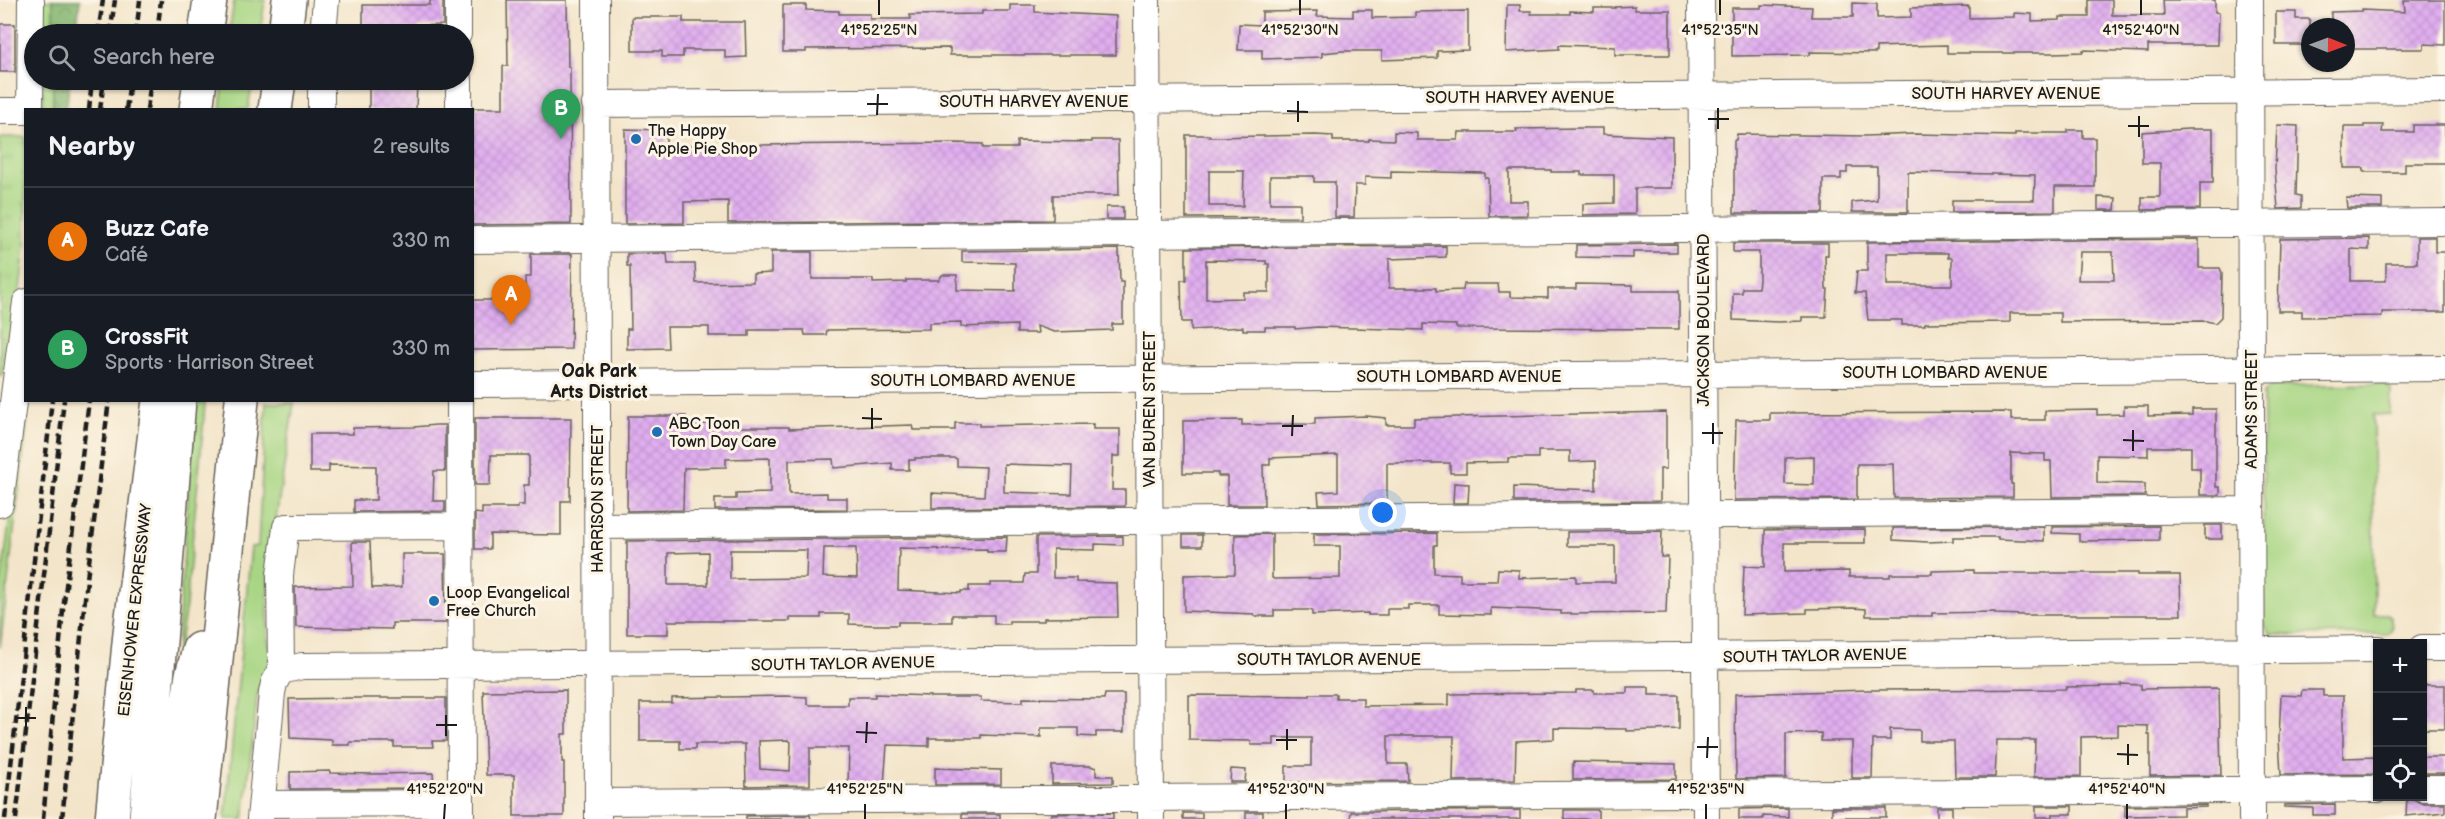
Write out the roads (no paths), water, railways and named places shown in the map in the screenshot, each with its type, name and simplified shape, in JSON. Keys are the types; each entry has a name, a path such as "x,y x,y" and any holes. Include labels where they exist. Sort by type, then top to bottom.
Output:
{"highway":[{"path":"206,24 210,0"},
{"path":"286,24 289,0"},
{"path":"196,108 199,90"},
{"path":"275,108 278,90"},
{"name":"EISENHOWER EXPRESSWAY","path":"112,819 130,633 159,402"},
{"path":"146,819 179,402"},
{"path":"200,819 242,402"},
{"path":"171,819 192,675 225,560"}],"street":[{"path":"31,0 31,24"},
{"path":"324,24 326,0"},
{"path":"458,0 459,24"},
{"name":"HARRISON STREET","path":"596,0 598,810"},
{"name":"VAN BUREN STREET","path":"1147,0 1151,808"},
{"name":"JACKSON BOULEVARD","path":"1701,0 1706,819"},
{"name":"ADAMS STREET","path":"2250,0 2252,819"},
{"path":"30,90 30,108"},
{"path":"321,90 321,108"},
{"path":"459,90 459,108"},
{"name":"SOUTH HARVEY AVENUE","path":"595,104 2445,90"},
{"path":"0,111 24,111"},
{"path":"474,240 2445,222"},
{"path":"0,504 24,316"},
{"name":"SOUTH LOMBARD AVENUE","path":"474,384 2445,368"},
{"path":"460,402 461,811 261,811 272,693 274,683 281,671 280,574 286,527 460,526"},
{"path":"598,526 2251,510"},
{"path":"2427,648 2445,648"},
{"name":"SOUTH TAYLOR AVENUE","path":"281,671 302,666 2373,649"},
{"path":"2427,788 2445,788"},
{"path":"598,810 1151,808 1706,794 2373,789"}],"railway":[{"path":"99,24 103,0"},
{"path":"111,24 115,0"},
{"path":"137,24 140,0"},
{"path":"158,24 161,0"},
{"path":"89,108 91,90"},
{"path":"100,108 103,90"},
{"path":"126,108 129,90"},
{"path":"147,108 150,90"},
{"path":"5,819 52,402"},
{"path":"16,819 64,402"},
{"path":"43,819 63,610 89,402"},
{"path":"62,819 88,570 109,402"}],"place":[{"name":"CrossFit","path":"561,139"},
{"name":"The Happy Apple Pie Shop","path":"636,139"},
{"name":"Buzz Cafe","path":"511,325"},
{"name":"ABC Toon Town Day Care","path":"657,432"},
{"name":"Loop Evangelical Free Church","path":"434,601"}],"district":[{"name":"Oak Park Arts District","path":"599,382"}]}
